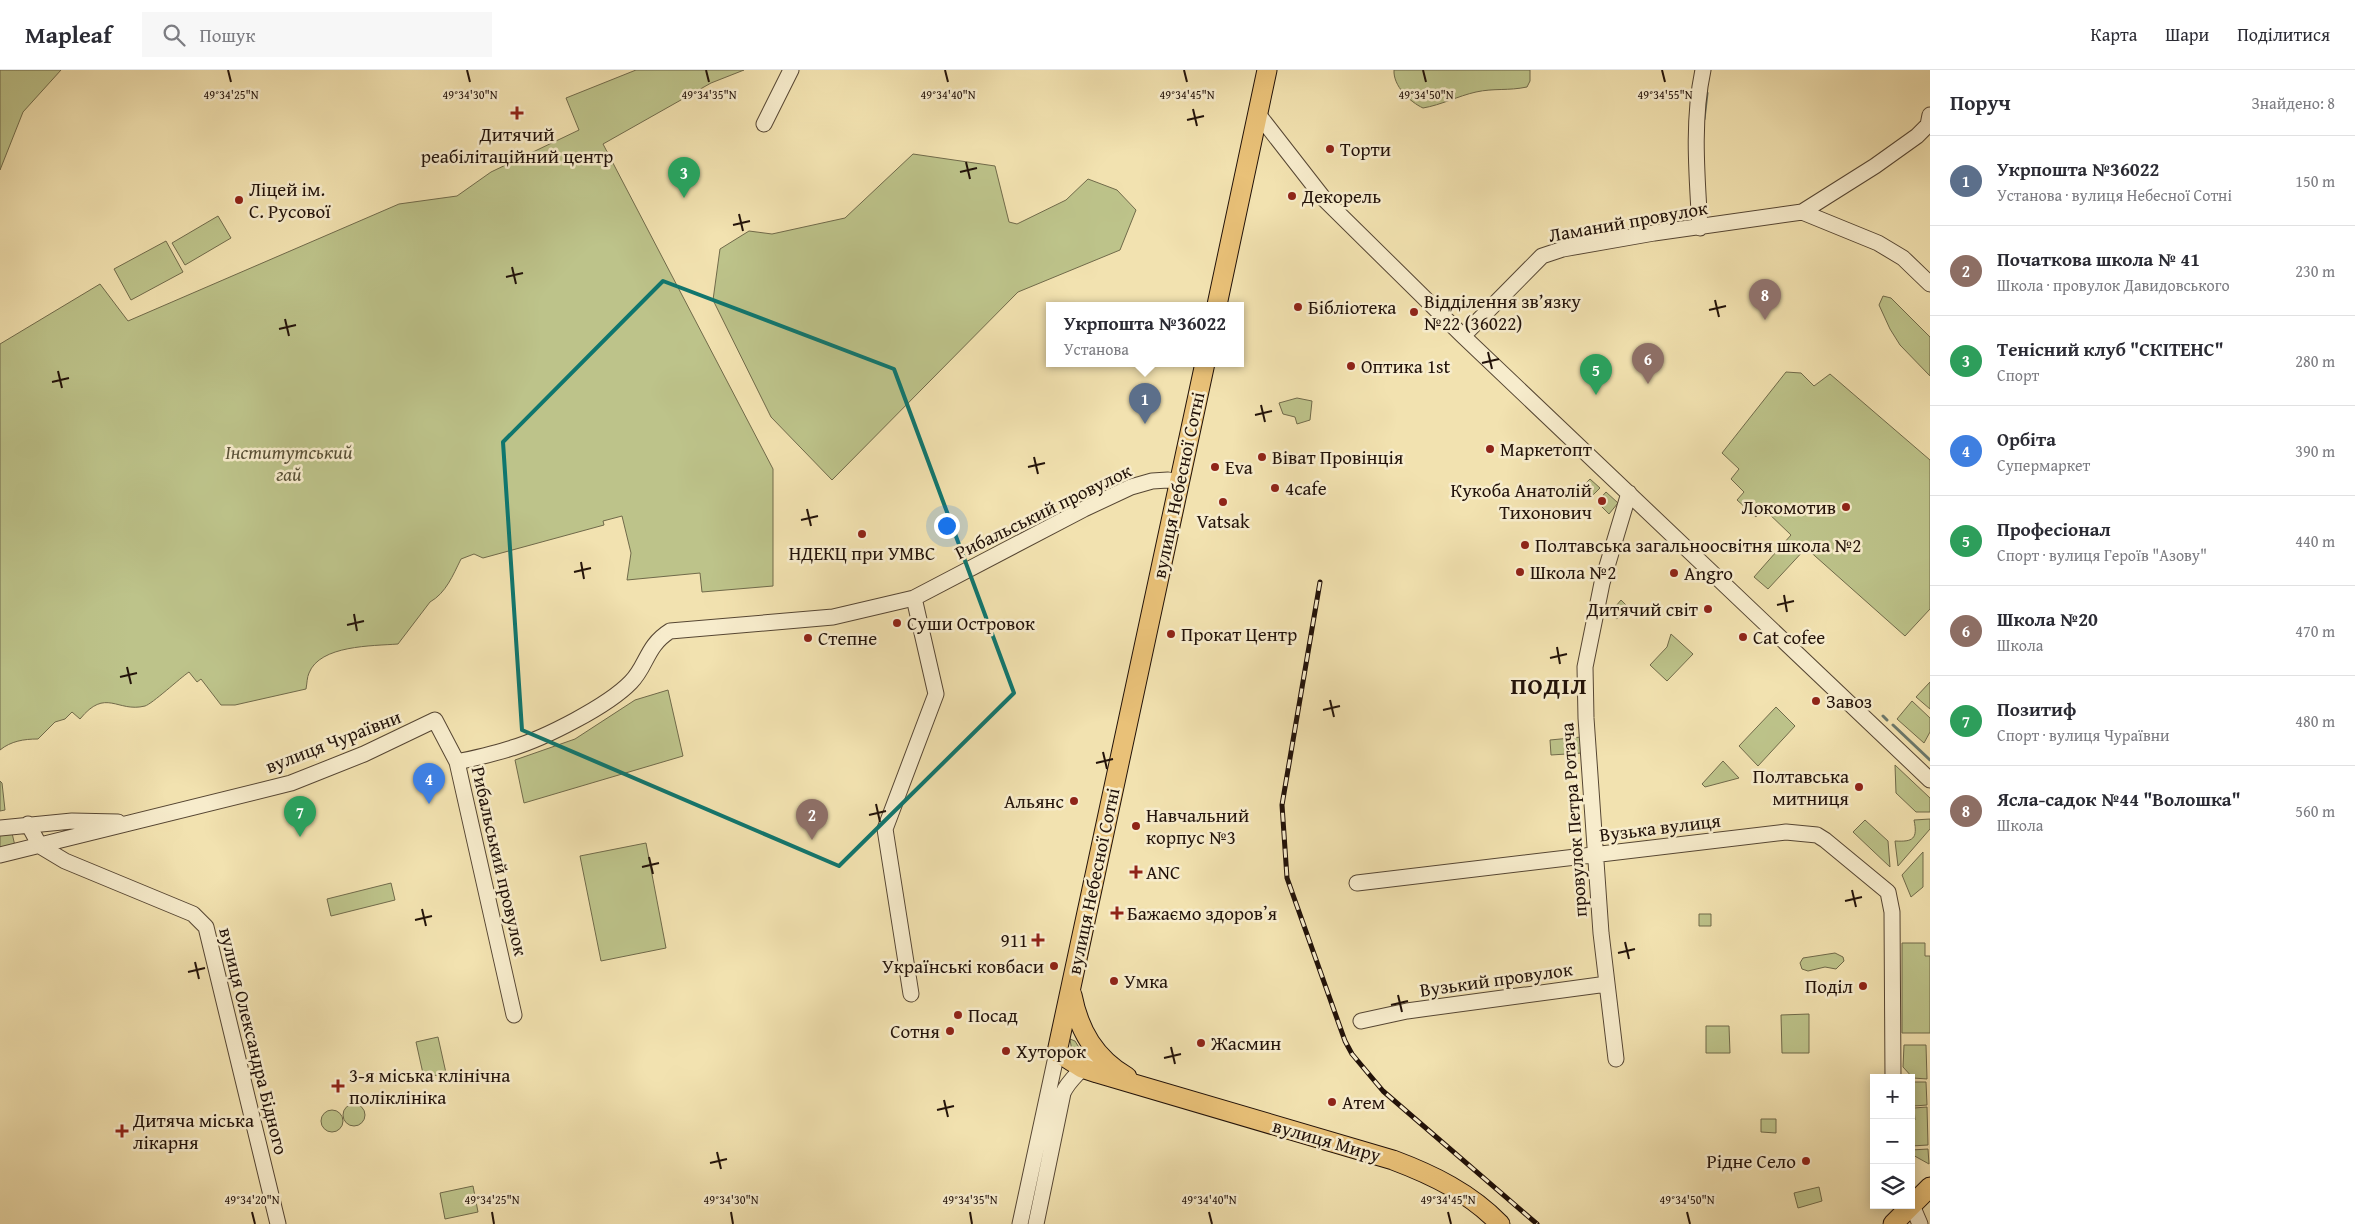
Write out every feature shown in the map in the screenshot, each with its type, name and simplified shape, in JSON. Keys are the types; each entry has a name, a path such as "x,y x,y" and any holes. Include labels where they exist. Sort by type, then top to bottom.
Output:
{"main road":[{"path":"1218,302 1266,70"},
{"name":"вулиця Небесної Сотні","path":"1057,1052 1204,367"},
{"name":"вулиця Миру","path":"1070,989 1083,1033 1093,1049 1120,1073 1140,1086"},
{"path":"1063,1025 1075,1028 1083,1033"},
{"name":"вулиця Миру","path":"1057,1052 1082,1068 1401,1162 1451,1186 1482,1206 1500,1224"},
{"path":"1915,1201 1930,1187"},
{"path":"1894,1224 1908,1209"}],"street":[{"path":"764,124 792,70"},
{"path":"1700,228 1696,159 1698,92 1703,70"},
{"path":"1258,114 1325,200 1463,336 1930,780"},
{"name":"Ламаний провулок","path":"1463,336 1542,256 1563,248 1654,232 1700,228 1802,212 1875,166 1917,136 1928,125 1930,114"},
{"path":"1802,212 1878,243 1903,258 1930,284"},
{"name":"Рибальський провулок","path":"514,1015 457,762 514,748 596,709 632,681 649,652 670,631 833,617 914,598 1084,509 1131,487 1152,481 1168,480 1179,482"},
{"name":"провулок Петра Ротача","path":"1616,1059 1607,984 1596,854 1586,718 1585,667 1602,583 1629,493"},
{"path":"911,994 885,830 936,694 914,598"},
{"name":"вулиця Чураївни","path":"0,855 291,783 364,754 435,720 457,762"},
{"name":"вулиця Чураївни","path":"0,828 72,821 139,822"},
{"path":"28,824 40,846"},
{"name":"Вузька вулиця","path":"1357,883 1786,832 1818,835 1888,892 1892,912 1893,1074"},
{"name":"вулиця Олександра Бідного","path":"40,846 65,861 193,914 206,927 278,1224"},
{"name":"Вузький провулок","path":"1361,1021 1407,1011 1607,984"},
{"name":"вулиця Небесної Сотні","path":"1020,1224 1050,1118 1065,1086 1088,1062 1093,1049"},
{"name":"вулиця Небесної Сотні","path":"1036,1224 1057,1052"},
{"path":"1914,1209 1920,1224"}],"highlighted area":[{"path":"663,281 894,369 1014,693 839,866 522,730 503,442"}],"green space":[{"path":"0,70 61,70 23,112 0,170"},
{"name":"Інститутський гай","path":"636,70 744,70 711,83 603,144 773,469 773,586 702,592 700,573 627,580 631,553 622,516 603,521 604,525 483,558 474,554 461,559 445,589 430,602 398,644 348,649 324,657 315,664 309,673 306,689 235,705 221,705 201,679 197,682 189,672 154,701 145,706 135,707 112,703 97,704 80,719 72,712 65,719 55,722 38,739 18,741 0,750 0,344 100,284 128,321 399,204 457,196 491,172 579,130 566,98"},
{"path":"1394,70 1530,70 1530,81 1527,87 1476,92 1423,108 1403,93 1396,82"},
{"path":"913,154 995,166 1009,222 1017,224 1066,200 1088,179 1117,190 1136,210 1120,250 1018,292 832,480 771,417 713,300 720,249 749,231 772,234 845,218"},
{"path":"218,216 231,238 185,265 172,243"},
{"path":"166,241 183,272 131,300 114,269"},
{"path":"1883,296 1891,298 1930,337 1930,376 1900,345 1890,329 1879,305"},
{"name":"Локомотив","path":"1786,372 1801,373 1814,386 1830,374 1930,460 1930,609 1905,636 1806,548 1768,589 1754,577 1791,535 1764,509 1756,517 1737,500 1744,492 1731,479 1739,469 1722,453"},
{"path":"1297,398 1312,401 1310,420 1297,424 1295,417 1283,414 1279,403"},
{"path":"1590,479 1600,488 1591,497 1581,488"},
{"path":"1606,492 1618,503 1609,514 1597,502"},
{"path":"1621,600 1627,606 1617,619 1610,613"},
{"path":"1671,634 1693,654 1667,681 1650,665 1667,647"},
{"path":"1930,682 1930,709 1916,697"},
{"path":"668,690 683,756 524,803 515,760 575,739 635,700"},
{"path":"1912,701 1930,718 1930,732 1924,743 1897,719"},
{"path":"1776,707 1795,726 1758,766 1739,746"},
{"path":"1581,737 1582,753 1551,755 1550,740"},
{"path":"1723,761 1739,778 1705,787 1702,784"},
{"path":"1895,765 1930,798 1930,812 1916,812 1896,793"},
{"path":"0,781 2,783 5,810 0,811"},
{"path":"1930,819 1930,829 1898,866 1895,841 1906,841 1913,838 1915,831 1914,820"},
{"path":"1865,820 1888,841 1890,867 1853,832"},
{"path":"12,833 15,846 0,849 0,834"},
{"path":"646,843 666,948 601,961 580,856"},
{"path":"1923,852 1923,887 1911,897 1902,875"},
{"path":"391,883 395,900 331,916 327,899"},
{"path":"1699,914 1711,914 1711,926 1699,926"},
{"path":"1902,943 1925,943 1925,956 1930,956 1930,1033 1902,1033"},
{"path":"1835,953 1843,957 1844,961 1836,969 1825,967 1808,971 1802,969 1800,963 1803,958"},
{"path":"1809,1014 1809,1053 1782,1053 1781,1015"},
{"path":"1706,1026 1729,1026 1730,1053 1706,1053"},
{"path":"438,1037 446,1073 424,1078 416,1042"},
{"path":"1070,1039 1075,1041 1083,1054 1083,1058 1072,1052"},
{"path":"1904,1045 1926,1045 1927,1079 1915,1078 1915,1074 1909,1074 1903,1067"},
{"path":"1915,1082 1926,1082 1927,1105 1915,1106"},
{"path":"354,1104 362,1107 365,1115 362,1123 354,1126 346,1123 343,1115 346,1107"},
{"path":"1927,1107 1928,1145 1915,1146 1915,1108"},
{"path":"332,1110 340,1113 343,1121 340,1129 332,1132 324,1129 321,1121 324,1113"},
{"path":"1761,1119 1776,1119 1776,1133 1761,1132"},
{"path":"1928,1149 1929,1164 1915,1156 1915,1150"},
{"path":"473,1186 478,1212 445,1219 440,1193"},
{"path":"1819,1187 1822,1201 1798,1208 1794,1193"}],"waterway":[{"path":"1704,119 1707,93"},
{"path":"1883,716 1887,720"},
{"path":"1893,725 1930,760"}],"railway":[{"path":"1320,582 1282,805 1287,878 1345,1041 1352,1054 1383,1091 1537,1224"}],"place":[{"name":"Дитячий реабілітаційний центр","path":"517,113"},
{"name":"Торти","path":"1330,149"},
{"name":"Декорель","path":"1292,196"},
{"name":"Тенісний клуб \"СКІТЕНС\"","path":"684,198"},
{"name":"Ліцей ім. С. Русової","path":"239,200"},
{"name":"Бібліотека","path":"1298,307"},
{"name":"Відділення зв’язку №22 (36022)","path":"1414,312"},
{"name":"Ясла-садок №44 \"Волошка\"","path":"1765,320"},
{"name":"Оптика 1st","path":"1351,366"},
{"name":"Школа №20","path":"1648,384"},
{"name":"Професіонал","path":"1596,395"},
{"name":"Укрпошта №36022","path":"1145,424"},
{"name":"Маркетопт","path":"1490,449"},
{"name":"Віват Провінція","path":"1262,457"},
{"name":"Eva","path":"1215,467"},
{"name":"4cafe","path":"1275,488"},
{"name":"Кукоба Анатолій Тихонович","path":"1602,501"},
{"name":"Vatsak","path":"1223,502"},
{"name":"Локомотив","path":"1846,507"},
{"name":"НДЕКЦ при УМВС","path":"862,534"},
{"name":"Полтавська загальноосвітня школа №2","path":"1525,545"},
{"name":"Школа №2","path":"1520,572"},
{"name":"Angro","path":"1674,573"},
{"name":"Дитячий світ","path":"1708,609"},
{"name":"Суши Островок","path":"897,623"},
{"name":"Прокат Центр","path":"1171,634"},
{"name":"Cat cofee","path":"1743,637"},
{"name":"Степне","path":"808,638"},
{"name":"Завоз","path":"1816,701"},
{"name":"Полтавська митниця","path":"1859,787"},
{"name":"Альянс","path":"1074,801"},
{"name":"Орбіта","path":"429,804"},
{"name":"Навчальний корпус №3","path":"1136,826"},
{"name":"Позитиф","path":"300,837"},
{"name":"Початкова школа № 41","path":"812,840"},
{"name":"ANC","path":"1136,872"},
{"name":"Бажаємо здоровʼя","path":"1117,913"},
{"name":"911","path":"1038,940"},
{"name":"Українські ковбаси","path":"1054,966"},
{"name":"Умка","path":"1114,981"},
{"name":"Поділ","path":"1863,986"},
{"name":"Посад","path":"958,1015"},
{"name":"Сотня","path":"950,1031"},
{"name":"Жасмин","path":"1201,1043"},
{"name":"Хуторок","path":"1006,1051"},
{"name":"3-я міська клінічна поліклініка","path":"338,1086"},
{"name":"Атем","path":"1332,1102"},
{"name":"Дитяча міська лікарня","path":"122,1131"},
{"name":"Рідне Село","path":"1806,1161"}],"district":[{"name":"ПОДІЛ","path":"1549,686"}]}
